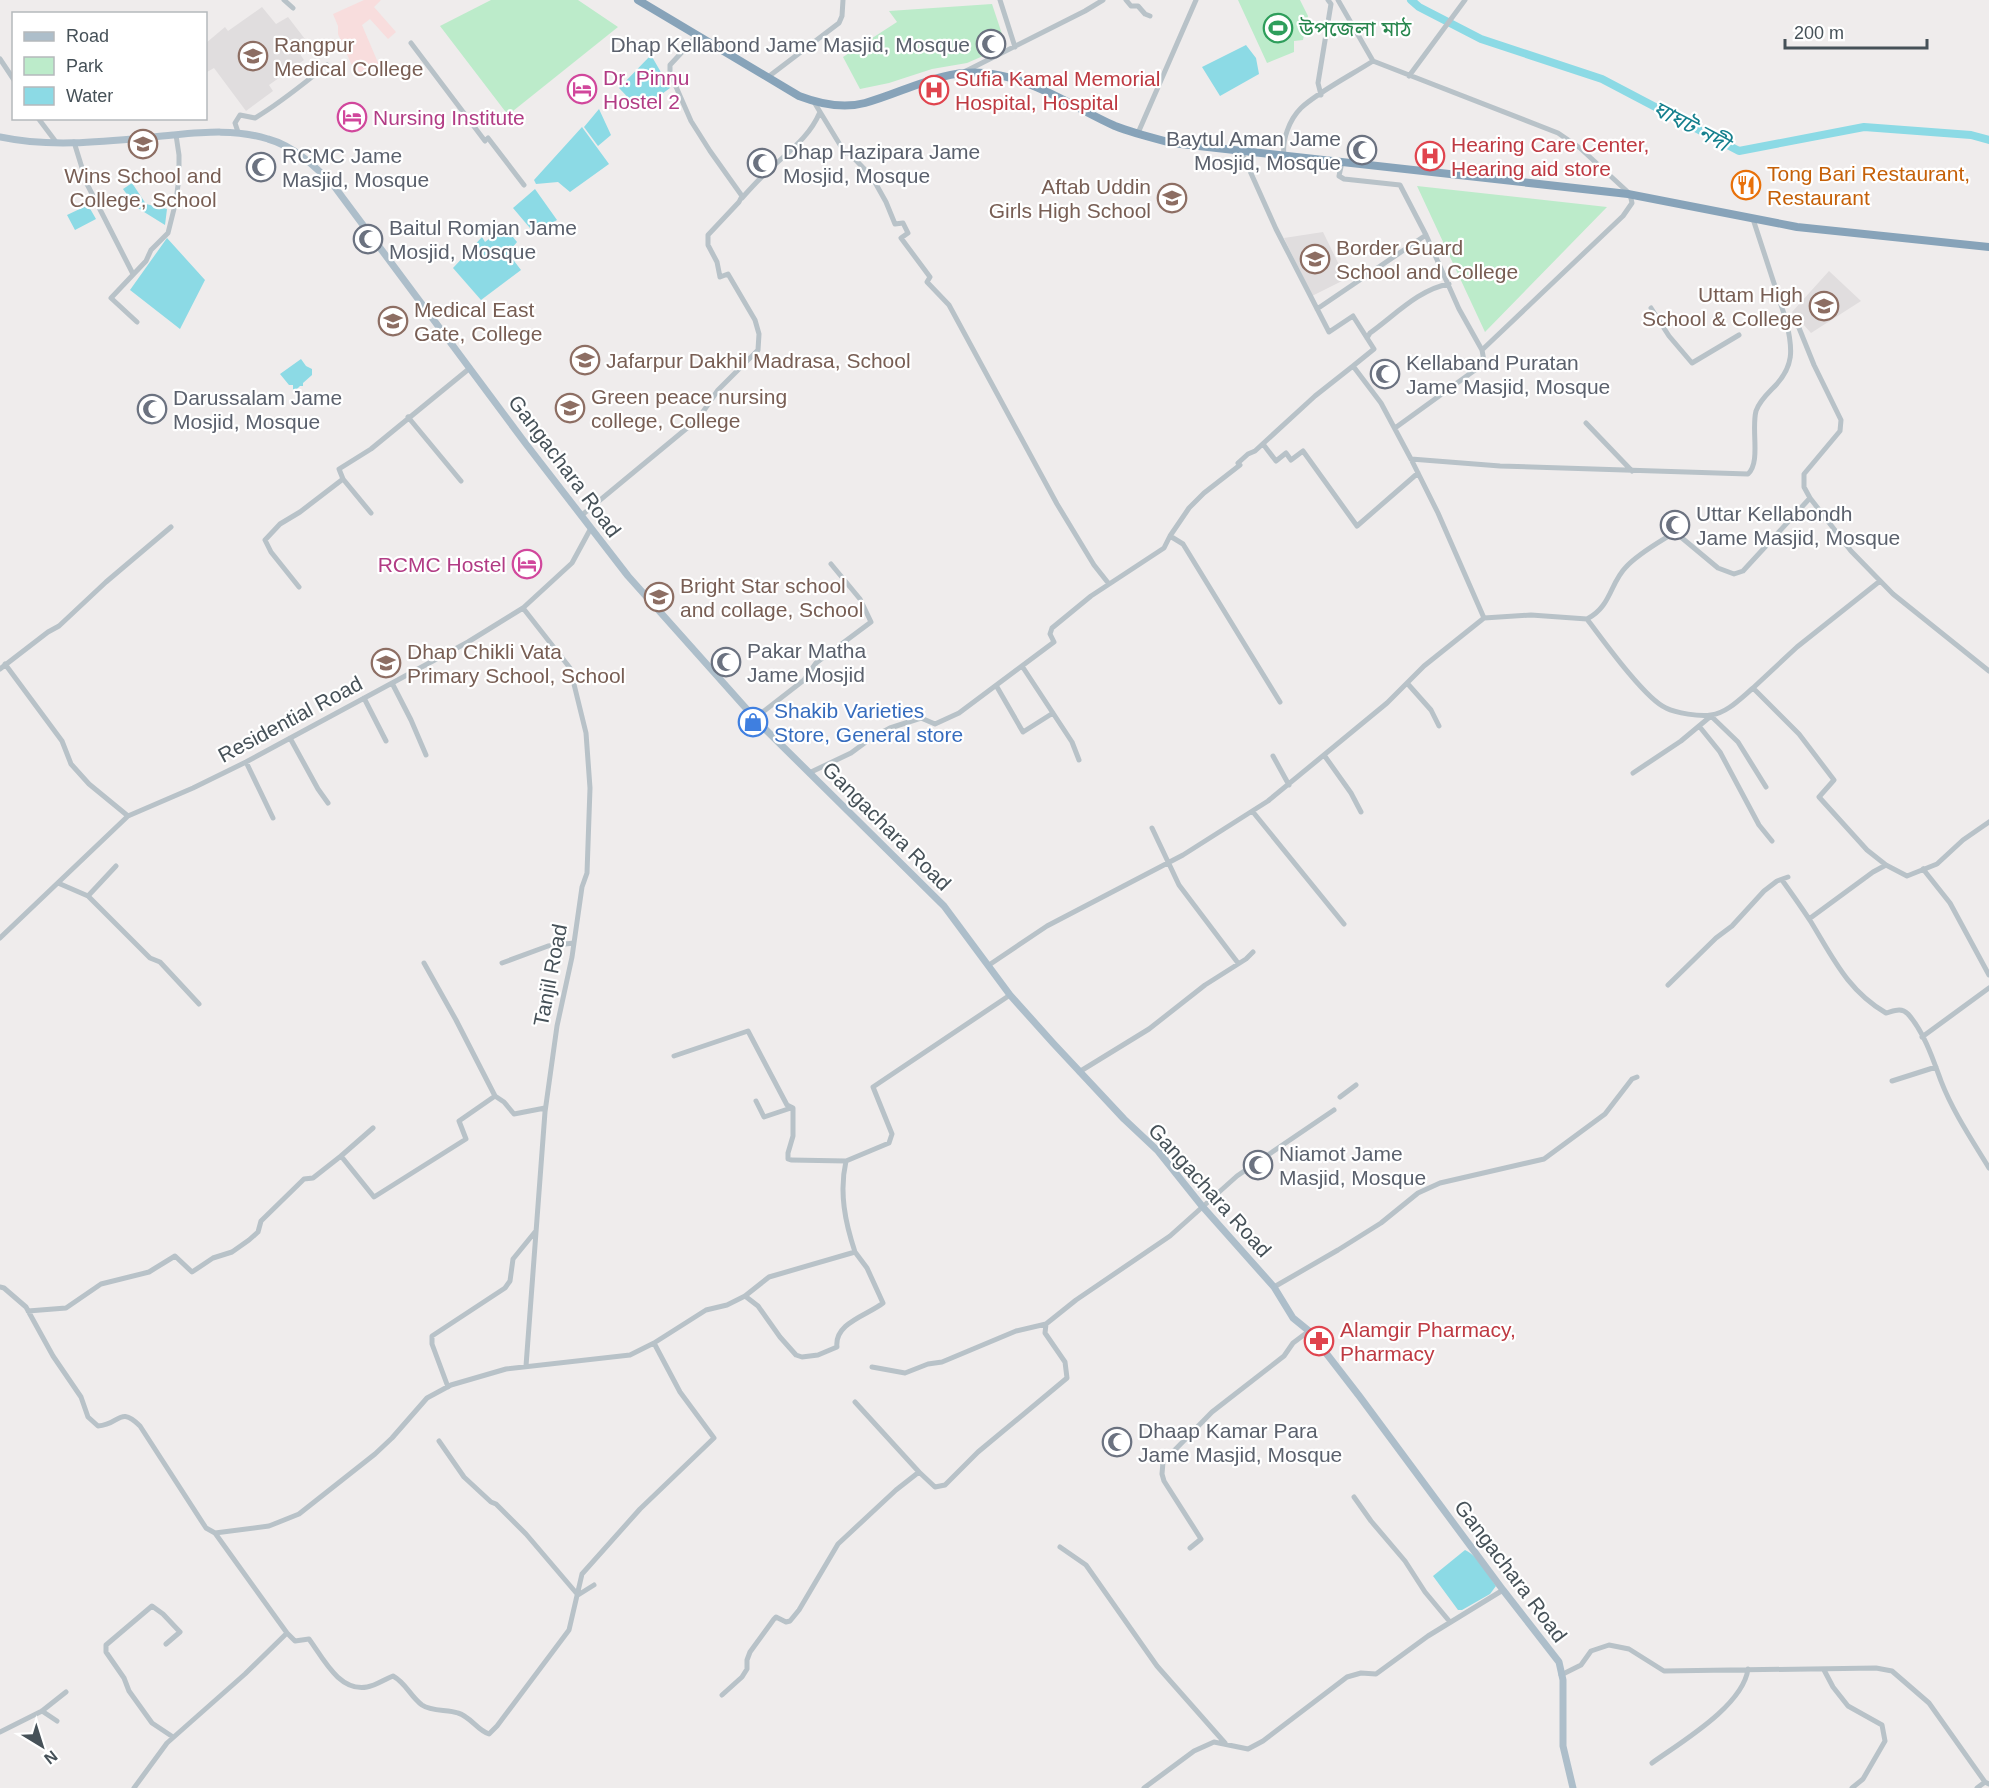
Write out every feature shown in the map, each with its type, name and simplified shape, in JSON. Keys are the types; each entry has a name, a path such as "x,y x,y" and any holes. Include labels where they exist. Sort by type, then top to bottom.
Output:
{"highway":[{"path":"638,0 798,96 814,102 841,106 864,103 909,87 962,73 983,73 1005,76 1116,126 1172,143 1630,194 1797,227 1989,247"}],"main road":[{"name":"Gangachara Road","path":"1,139 30,143 74,142 204,131 238,132 269,139 285,146 324,175 591,528 649,600 755,718 944,906 1010,995 1124,1119 1158,1151 1202,1206 1274,1287 1293,1318 1309,1331 1559,1662 1563,1746 1572,1788"}],"street":[{"path":"284,0 293,8"},
{"path":"768,77 839,23 843,16 843,0"},
{"path":"1000,0 1015,47"},
{"path":"962,73 1104,0"},
{"path":"1126,0 1131,6 1138,6 1150,16"},
{"path":"1138,133 1196,0"},
{"path":"1321,95 1318,83 1331,4 1328,0"},
{"path":"1338,0 1373,61 1557,133 1580,148 1630,194 1632,203 1623,216 1482,350"},
{"path":"1409,76 1465,0"},
{"path":"697,36 670,65 670,73 691,121 742,198"},
{"path":"411,43 524,185"},
{"path":"0,59 12,77"},
{"path":"1284,156 1283,144 1290,124 1300,109 1373,61"},
{"path":"238,132 235,123 240,115 255,118 263,114 285,100 327,64"},
{"path":"814,102 845,153 848,152 872,177 895,224 903,223 908,233 901,238 930,278 927,282 948,306 1057,504 1094,565 1109,584"},
{"path":"582,515 698,419 718,390 758,350 759,334 755,320 728,274 720,277 717,262 708,245 708,235 767,171 796,147 814,126 820,112"},
{"path":"40,120 56,142"},
{"path":"137,322 111,298 146,261 151,250 168,232 179,177 176,135"},
{"path":"74,142 87,184 133,274"},
{"path":"809,773 851,753 890,728 921,718 935,724 959,713 997,687 1054,642 1050,633 1052,628 1109,584 1164,548 1170,536 1197,501 1315,396 1374,349 1353,316 1329,332 1266,209 1241,151"},
{"path":"1342,162 1339,176 1344,179 1400,185 1482,350 1484,361 1475,370 1395,429"},
{"path":"1411,459 1500,466 1748,474 1753,470 1755,459 1753,422 1758,405 1783,378 1789,366 1791,342 1753,219"},
{"path":"1317,309 1426,235"},
{"path":"1367,338 1370,333 1424,293 1437,286 1449,284"},
{"path":"1651,309 1669,336 1692,363 1739,335"},
{"path":"1786,320 1795,318 1814,365 1842,420 1840,431 1804,474 1804,487 1810,498 1851,551 1893,594 1989,671"},
{"path":"1353,366 1381,402 1411,459 1484,618"},
{"path":"371,513 343,479 339,469 371,449 470,368"},
{"path":"408,417 461,481"},
{"path":"1586,423 1632,471"},
{"path":"1263,444 1276,461 1286,453 1291,460 1304,451 1357,526 1418,473"},
{"path":"299,587 271,552 265,540 280,524 300,512 343,479"},
{"path":"989,965 1047,926 1168,862 1253,812 1387,703 1424,666 1484,618 1531,615 1587,619 1594,615 1608,598 1624,568 1676,533 1718,568 1734,574 1743,571 1810,498"},
{"path":"0,669 59,626 106,582 171,527"},
{"name":"Residential Road","path":"0,938 128,816 193,789 246,762 468,642 523,608 572,563 591,528"},
{"path":"1170,536 1183,543 1280,702"},
{"path":"755,718 804,680 816,663 871,622 860,599 831,564"},
{"path":"1587,619 1641,686 1664,708 1683,713 1712,716 1734,705 1797,647 1880,581"},
{"name":"Tanjil Road","path":"523,608 570,668 585,733 590,788 587,873 582,887 574,943 557,1026 545,1108 526,1366"},
{"path":"5,664 62,741 71,764 89,784 128,816"},
{"path":"1022,666 1072,742 1079,760"},
{"path":"392,683 426,755"},
{"path":"1407,683 1431,710 1439,726"},
{"path":"997,687 1023,732 1053,713"},
{"path":"1753,688 1799,734 1834,780 1819,797 1867,850 1886,865 1906,876 1937,864 1963,840 1989,822"},
{"path":"364,698 386,741"},
{"path":"1633,773 1681,741 1711,716 1738,742 1766,787"},
{"path":"1699,726 1720,752 1759,825 1772,841"},
{"path":"290,738 328,803"},
{"path":"1324,755 1351,793 1360,812"},
{"path":"1273,756 1289,785"},
{"path":"246,762 273,818"},
{"path":"1253,812 1344,924"},
{"path":"1152,828 1179,885 1238,963"},
{"path":"1809,919 1886,865"},
{"path":"88,896 116,866"},
{"path":"1923,869 1950,903 1989,975"},
{"path":"1668,985 1716,938 1732,926 1764,891 1785,878 1843,976 1864,997 1886,1013 1899,1010 1907,1013 1922,1037 1964,1127 1989,1168"},
{"path":"58,883 88,896 150,958 160,962 200,1004"},
{"path":"502,963 548,946 574,943"},
{"path":"1080,1072 1149,1029 1253,952"},
{"path":"424,963 495,1096 504,1102 514,1114 545,1108"},
{"path":"1922,1037 1989,988"},
{"path":"674,1056 748,1031 787,1105 792,1107 793,1136 788,1159 846,1161 889,1143 892,1139 892,1134 873,1092 876,1084 1010,995"},
{"path":"1892,1082 1936,1067"},
{"path":"1274,1287 1381,1223 1418,1193 1440,1183 1544,1159 1605,1114 1632,1079 1637,1077"},
{"path":"1340,1097 1356,1085"},
{"path":"341,1156 374,1197 466,1139 459,1121 495,1096"},
{"path":"756,1101 764,1117 792,1107"},
{"path":"872,1367 905,1372 942,1362 1016,1331 1046,1324 1076,1300 1170,1236 1237,1176 1334,1110"},
{"path":"28,1311 66,1308 101,1284 150,1272 175,1256 192,1272 213,1258 232,1252 258,1232 261,1221 304,1179 313,1178 373,1128"},
{"path":"745,1296 758,1306 796,1355 802,1357 834,1350 837,1347 837,1338 842,1331 856,1319 883,1304 867,1268 855,1252 845,1220 842,1197 846,1161"},
{"path":"448,1387 432,1344 432,1336 504,1288 510,1281 513,1259 536,1231"},
{"path":"215,1533 269,1526 299,1514 375,1454 428,1398 448,1387 481,1375 526,1366 630,1355 654,1343 706,1310 727,1305 745,1296 769,1277 855,1252"},
{"path":"0,1287 4,1288 28,1311 53,1356 81,1397 88,1418 98,1426 105,1426 126,1415 140,1426 206,1528 215,1533 295,1641 309,1639 337,1677 346,1684 367,1687 393,1676 402,1681 425,1707 458,1713 489,1734 569,1630 582,1574 640,1509 714,1438 680,1392 654,1343"},
{"path":"855,1402 935,1487 945,1485 978,1452 1067,1378 1065,1362 1045,1333 1046,1324"},
{"path":"1190,1548 1201,1539 1164,1480 1163,1462 1212,1412 1284,1356 1293,1343 1309,1331"},
{"path":"439,1441 464,1478 496,1504 526,1534 578,1594"},
{"path":"722,1695 742,1677 747,1669 750,1652 774,1619 776,1617 786,1622 790,1621 799,1610 838,1544 896,1490 919,1472"},
{"path":"1354,1497 1450,1622"},
{"path":"1060,1547 1086,1565 1157,1666 1225,1743"},
{"path":"578,1594 594,1585"},
{"path":"1144,1788 1194,1751 1214,1742 1248,1749 1347,1677 1361,1673 1376,1674 1450,1622 1503,1590"},
{"path":"166,1644 180,1632 152,1606 106,1645 106,1652 124,1678 129,1691 152,1723 173,1737"},
{"path":"134,1788 166,1743 245,1674 287,1633"},
{"path":"1561,1675 1581,1665 1591,1651 1609,1645 1629,1649 1664,1671 1876,1668 1892,1671 1929,1703 1987,1783 1977,1788"},
{"path":"1652,1763 1703,1727 1737,1695 1747,1679 1748,1669"},
{"path":"1824,1670 1833,1687 1848,1706 1882,1725 1885,1741 1863,1779 1852,1788"},
{"path":"0,1732 42,1711 66,1692"},
{"path":"42,1711 57,1721"}],"shaded area":[{"path":"364,0 381,0 374,7 396,32 388,39 370,19 362,25 379,65 356,75 338,34 338,26 333,14"},
{"name":"Rangpur Medical College","path":"262,7 276,24 288,17 308,43 298,51 304,60 269,85 273,91 246,111 214,68 207,72 207,42 225,27 228,31"},
{"name":"Border Guard School and College","path":"1323,232 1346,279 1312,296 1284,238"},
{"name":"Uttam High School & College","path":"1829,271 1861,301 1811,333 1792,312"}],"green space":[{"path":"491,0 578,0 618,27 508,115 440,26"},
{"name":"উপজেলা মাঠ","path":"1238,0 1300,0 1308,16 1303,40 1294,41 1294,52 1267,63"},
{"path":"992,4 1006,46 967,63 932,69 889,83 860,89 843,57 897,22 889,11"},
{"path":"1417,186 1607,207 1485,332"}],"water":[{"path":"1246,45 1256,58 1259,74 1220,96 1202,67"},
{"path":"651,55 670,88 640,110 619,88"},
{"path":"599,109 611,135 598,146 584,127"},
{"path":"582,127 609,164 570,192 558,182 536,184 534,180"},
{"path":"132,183 146,204 167,209 165,225 136,207 123,189"},
{"path":"535,189 557,220 535,234 513,208"},
{"path":"88,205 96,219 75,230 67,215"},
{"path":"505,227 517,242 508,253 521,270 481,300 453,268 482,237 485,242"},
{"path":"167,238 205,280 180,329 130,290"},
{"path":"301,359 306,366 312,369 312,375 303,383 303,386 293,390 293,385 289,385 280,374"},
{"path":"1465,1550 1478,1561 1496,1586 1490,1594 1458,1610 1433,1576"}],"waterway":[{"name":"ঘাঘট নদী","path":"1411,0 1419,7 1481,39 1602,79 1739,151 1864,127 1971,135 1989,140"}],"place":[{"name":"উপজেলা মাঠ","path":"1278,28"},
{"name":"Dhap Kellabond Jame Masjid, Mosque","path":"991,44"},
{"name":"Rangpur Medical College","path":"253,56"},
{"name":"Dr. Pinnu Hostel 2","path":"582,89"},
{"name":"Sufia Kamal Memorial Hospital, Hospital","path":"934,90"},
{"name":"Nursing Institute","path":"352,117"},
{"name":"Wins School and College, School","path":"143,144"},
{"name":"Baytul Aman Jame Mosjid, Mosque","path":"1362,150"},
{"name":"Hearing Care Center, Hearing aid store","path":"1430,156"},
{"name":"Dhap Hazipara Jame Mosjid, Mosque","path":"762,163"},
{"name":"RCMC Jame Masjid, Mosque","path":"261,167"},
{"name":"Tong Bari Restaurant, Restaurant","path":"1746,185"},
{"name":"Aftab Uddin Girls High School","path":"1172,198"},
{"name":"Baitul Romjan Jame Mosjid, Mosque","path":"368,239"},
{"name":"Border Guard School and College","path":"1315,259"},
{"name":"Uttam High School & College","path":"1824,306"},
{"name":"Medical East Gate, College","path":"393,321"},
{"name":"Jafarpur Dakhil Madrasa, School","path":"585,360"},
{"name":"Kellaband Puratan Jame Masjid, Mosque","path":"1385,374"},
{"name":"Green peace nursing college, College","path":"570,408"},
{"name":"Darussalam Jame Mosjid, Mosque","path":"152,409"},
{"name":"Uttar Kellabondh Jame Masjid, Mosque","path":"1675,525"},
{"name":"RCMC Hostel","path":"527,564"},
{"name":"Bright Star school and collage, School","path":"659,597"},
{"name":"Pakar Matha Jame Mosjid","path":"726,662"},
{"name":"Dhap Chikli Vata Primary School, School","path":"386,663"},
{"name":"Shakib Varieties Store, General store","path":"753,722"},
{"name":"Niamot Jame Masjid, Mosque","path":"1258,1165"},
{"name":"Alamgir Pharmacy, Pharmacy","path":"1319,1341"},
{"name":"Dhaap Kamar Para Jame Masjid, Mosque","path":"1117,1442"}]}
